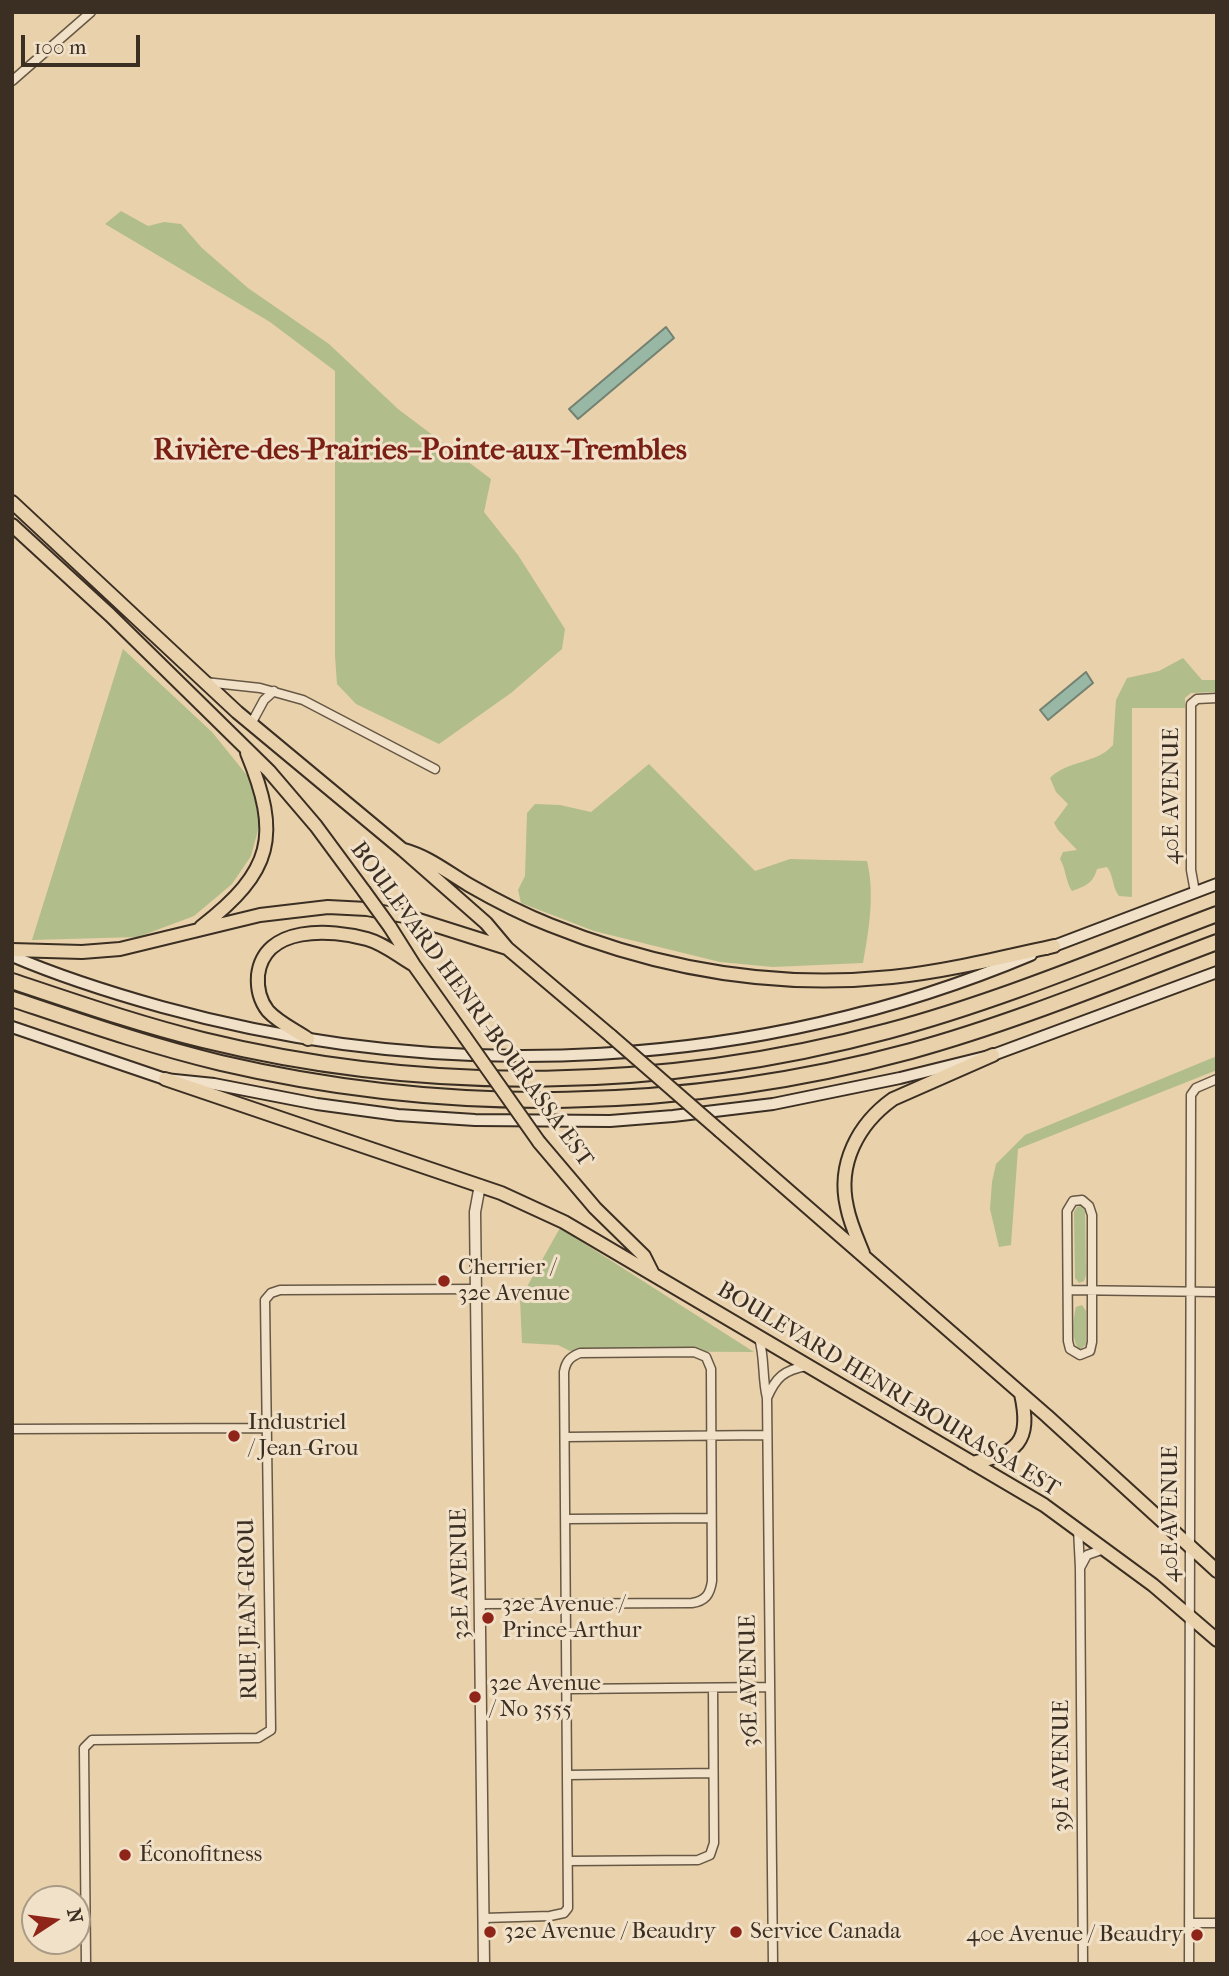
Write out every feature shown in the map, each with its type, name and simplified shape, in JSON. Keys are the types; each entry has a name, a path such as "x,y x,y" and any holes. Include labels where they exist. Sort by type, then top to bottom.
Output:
{"highway":[{"path":"12,981 162,1029 296,1059 420,1074 510,1078 594,1077 742,1062 805,1051 888,1031 990,999 1217,914"},
{"path":"12,999 183,1054 325,1084 471,1098 603,1099 762,1083 888,1057 990,1027 1217,942"}],"main road":[{"name":"BOULEVARD HENRI-BOURASSA EST","path":"12,502 251,724 403,850 486,923 508,948 864,1256 1217,1570"},
{"name":"BOULEVARD HENRI-BOURASSA EST","path":"12,526 96,602 295,799 390,926 414,965 538,1142 595,1208 644,1256 653,1275 1044,1505 1153,1585 1217,1640"},
{"path":"224,726 251,724"},
{"path":"197,930 242,892 263,852 266,807 246,749"},
{"path":"403,850 422,855 508,906 575,935 660,962 723,973 810,980 891,977 960,967 1054,946"},
{"path":"12,956 173,1010 308,1039 396,1050 503,1057 590,1055 676,1048 776,1033 871,1011 974,979 1217,884"},
{"path":"12,950 114,950 140,946 273,912 316,908 353,908 420,919 508,948"},
{"path":"308,1039 271,1014 260,997 259,968 265,956 279,942 290,936 304,934 357,937 384,946 414,965"},
{"path":"864,1256 849,1216 845,1196 846,1165 858,1136 873,1115 893,1099 993,1055 1217,972"},
{"path":"12,1027 515,1198 564,1222 653,1275"},
{"path":"165,1079 214,1083 298,1101 398,1115 508,1122 586,1121 673,1116 773,1104 869,1085 993,1055"},
{"path":"972,1463 1005,1455 1020,1440 1026,1420 1021,1394"}],"street":[{"path":"12,82 91,12"},
{"path":"204,682 274,691 309,702 435,769"},
{"path":"251,724 264,700 274,691"},
{"name":"40E AVENUE","path":"1195,892 1191,870 1191,711 1194,700 1217,698"},
{"name":"40E AVENUE","path":"1189,1964 1191,1095 1196,1087 1217,1079"},
{"name":"32E AVENUE","path":"480,1185 475,1207 484,1964"},
{"path":"1082,1200 1089,1206 1092,1216 1092,1292 1092,1342 1090,1351 1080,1354 1070,1349 1068,1341 1067,1211 1073,1201 1082,1200"},
{"name":"RUE JEAN-GROU","path":"86,1964 84,1748 92,1740 258,1738 271,1730 265,1428 264,1304 267,1296 280,1290 477,1289"},
{"path":"1068,1290 1217,1292"},
{"name":"36E AVENUE","path":"758,1337 763,1352 763,1381 767,1398 772,1964"},
{"path":"480,1604 567,1602 692,1603 707,1597 712,1581 711,1369 706,1357 694,1352 580,1353 568,1360 564,1372 567,1519 567,1602 568,1689 568,1861 569,1902 564,1913 550,1916 484,1918"},
{"path":"767,1398 781,1374 790,1369 807,1366"},
{"path":"12,1429 265,1428"},
{"path":"566,1437 767,1435"},
{"path":"567,1519 711,1518"},
{"name":"39E AVENUE","path":"1078,1529 1083,1964"},
{"path":"1080,1568 1087,1555 1104,1549"},
{"path":"568,1689 770,1687"},
{"path":"568,1861 698,1860 710,1855 714,1843 713,1688"},
{"path":"568,1775 713,1773"},
{"path":"1189,1923 1217,1923"}],"green space":[{"path":"121,211 148,226 164,222 181,224 202,248 248,288 329,344 398,409 491,479 484,512 518,555 565,629 562,649 511,693 439,744 356,704 337,684 335,656 335,371 270,322 105,224"},
{"path":"123,649 212,732 250,779 261,819 251,856 232,884 194,916 138,937 32,940"},
{"path":"1183,658 1202,680 1217,680 1217,692 1191,693 1185,698 1185,708 1132,708 1132,897 1119,896 1107,867 1097,869 1091,881 1072,891 1060,859 1063,852 1077,850 1054,823 1068,804 1056,792 1050,778 1065,768 1099,756 1113,745 1116,700 1127,678 1159,671"},
{"path":"649,764 755,871 790,859 867,861 871,899 863,963 773,967 720,962 594,931 521,903 518,890 525,876 527,813 535,804 560,805 591,812"},
{"path":"1217,1056 1217,1070 1018,1149 1011,1245 999,1247 990,1209 996,1164 1025,1135"},
{"path":"1081,1206 1085,1211 1086,1275 1084,1281 1079,1283 1075,1278 1074,1212"},
{"path":"560,1228 754,1352 570,1351 558,1345 522,1343 520,1299"},
{"path":"1082,1305 1086,1311 1086,1344 1080,1350 1075,1342 1074,1324 1076,1307"}],"shaded area":[{"path":"666,327 674,338 578,419 569,409"},
{"path":"1086,672 1093,683 1048,720 1040,710"}],"place":[{"name":"Cherrier / 32e Avenue","path":"444,1281"},
{"name":"Industriel / Jean-Grou","path":"234,1436"},
{"name":"32e Avenue / Prince-Arthur","path":"488,1618"},
{"name":"32e Avenue / No 3555","path":"475,1697"},
{"name":"Éconofitness","path":"125,1855"},
{"name":"32e Avenue / Beaudry","path":"490,1932"},
{"name":"Service Canada","path":"736,1932"},
{"name":"40e Avenue / Beaudry","path":"1197,1935"}],"district":[{"name":"Rivière-des-Prairies–Pointe-aux-Trembles","path":"420,452"}]}
